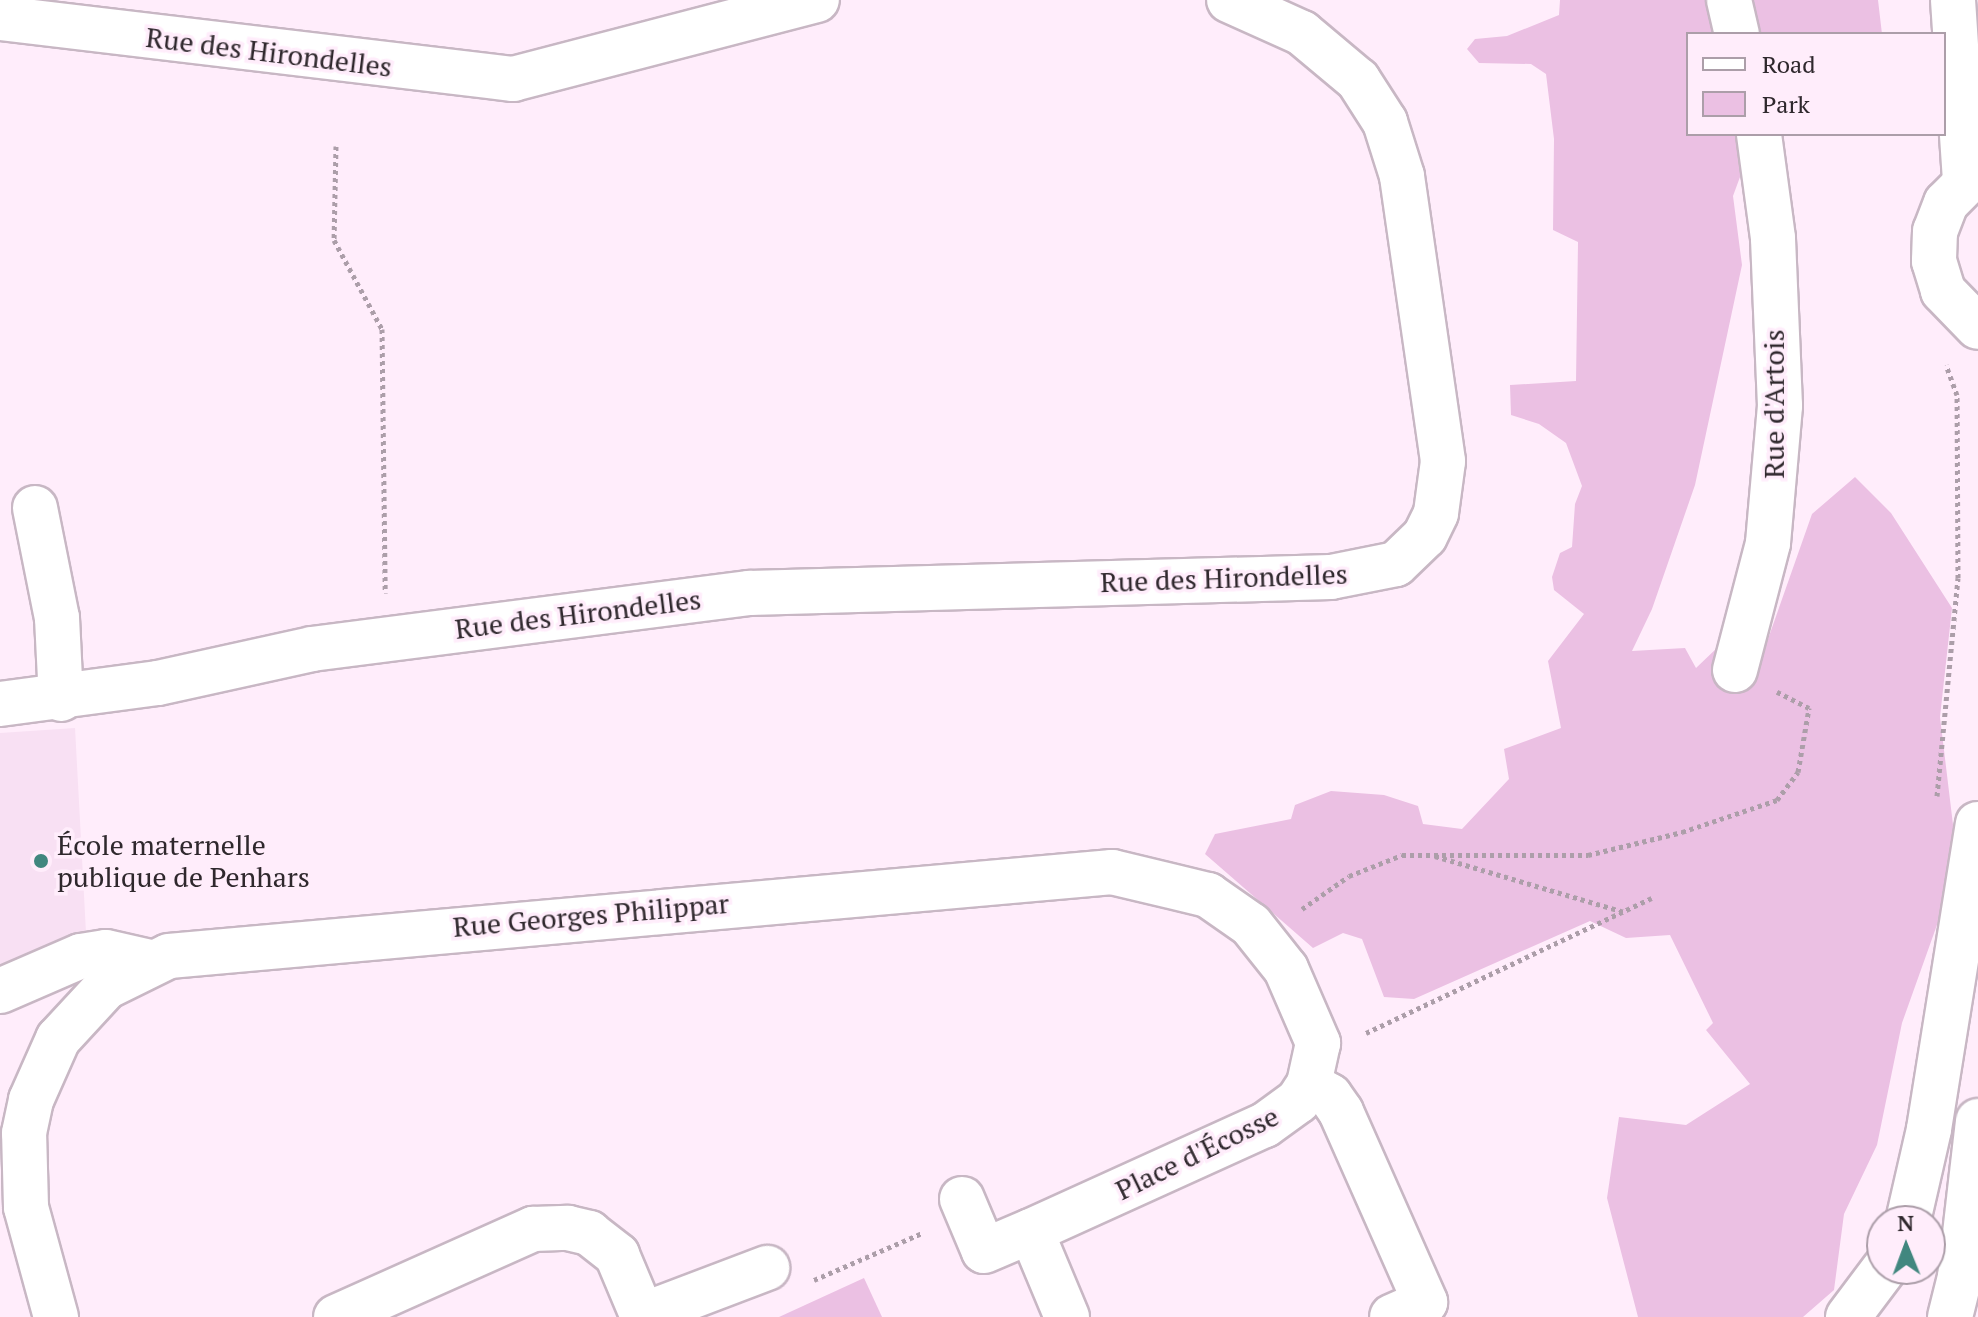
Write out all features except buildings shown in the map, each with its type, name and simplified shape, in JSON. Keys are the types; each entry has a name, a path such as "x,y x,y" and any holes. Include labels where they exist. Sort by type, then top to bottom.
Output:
{"street":[{"name":"Rue des Hirondelles","path":"0,18 513,79 817,0"},
{"name":"Rue des Hirondelles","path":"0,704 61,699 386,638 817,588 1331,577 1369,573 1414,551 1436,513 1443,461 1412,230 1385,122 1366,90 1332,55 1268,14 1229,0"},
{"path":"1729,0 1737,32"},
{"path":"1953,0 1972,176 1946,203 1935,231 1934,261 1943,291 1978,327"},
{"name":"Rue d'Artois","path":"1735,670 1768,543 1780,406 1773,238 1759,136"},
{"path":"35,508 57,618 61,699"},
{"path":"1911,1205 1937,1084 1978,824"},
{"name":"Rue Georges Philippar","path":"56,1317 26,1207 24,1133 31,1100 48,1056 71,1024 106,987 150,962 211,950 1060,872 1112,872 1182,885 1230,909 1263,939 1298,992 1318,1043 1314,1070"},
{"path":"0,991 81,956 106,952 150,962"},
{"path":"1314,1070 1341,1112 1425,1302 1392,1317"},
{"name":"Place d'Écosse","path":"965,1206 984,1251 1265,1125 1298,1101 1314,1070"},
{"path":"1950,1317 1960,1277 1978,1121"},
{"path":"336,1317 533,1229 568,1228 589,1233 617,1255 643,1316 767,1268"},
{"path":"1031,1231 1067,1317"},
{"path":"1848,1317 1872,1285"},
{"path":"1878,1317 1888,1285"}],"path":[{"path":"336,146 334,240 382,329 386,638"},
{"path":"1936,805 1958,578 1957,395 1924,325 1943,291"},
{"path":"1263,939 1349,876 1402,855 1588,855 1682,832 1777,800 1798,772 1809,708 1735,670"},
{"path":"1426,854 1624,912"},
{"path":"1314,1070 1652,898"},
{"path":"767,1268 778,1296 965,1206"}],"shaded area":[{"name":"École maternelle publique de Penhars","path":"75,728 86,933 0,972 0,733"}],"green space":[{"path":"1560,0 1878,0 1882,32 1686,32 1686,136 1737,136 1747,158 1733,196 1742,265 1695,485 1652,609 1632,651 1685,648 1696,668 1718,647 1762,656 1812,514 1855,477 1891,513 1952,608 1940,717 1958,866 1902,1023 1877,1145 1844,1214 1834,1290 1803,1317 1638,1317 1607,1198 1619,1117 1686,1125 1750,1084 1706,1030 1713,1023 1670,935 1626,938 1590,921 1414,999 1384,997 1362,939 1343,933 1313,948 1205,854 1215,834 1291,819 1295,805 1331,791 1384,795 1418,806 1423,824 1462,829 1509,779 1504,749 1561,728 1548,661 1584,614 1554,590 1552,577 1560,553 1572,547 1575,504 1582,486 1566,443 1539,424 1511,415 1510,385 1576,381 1578,242 1553,230 1554,139 1546,74 1531,64 1479,63 1467,49 1475,39 1507,36 1559,15"},
{"path":"864,1278 882,1317 779,1317"}],"place":[{"name":"École maternelle publique de Penhars","path":"41,861"}]}
